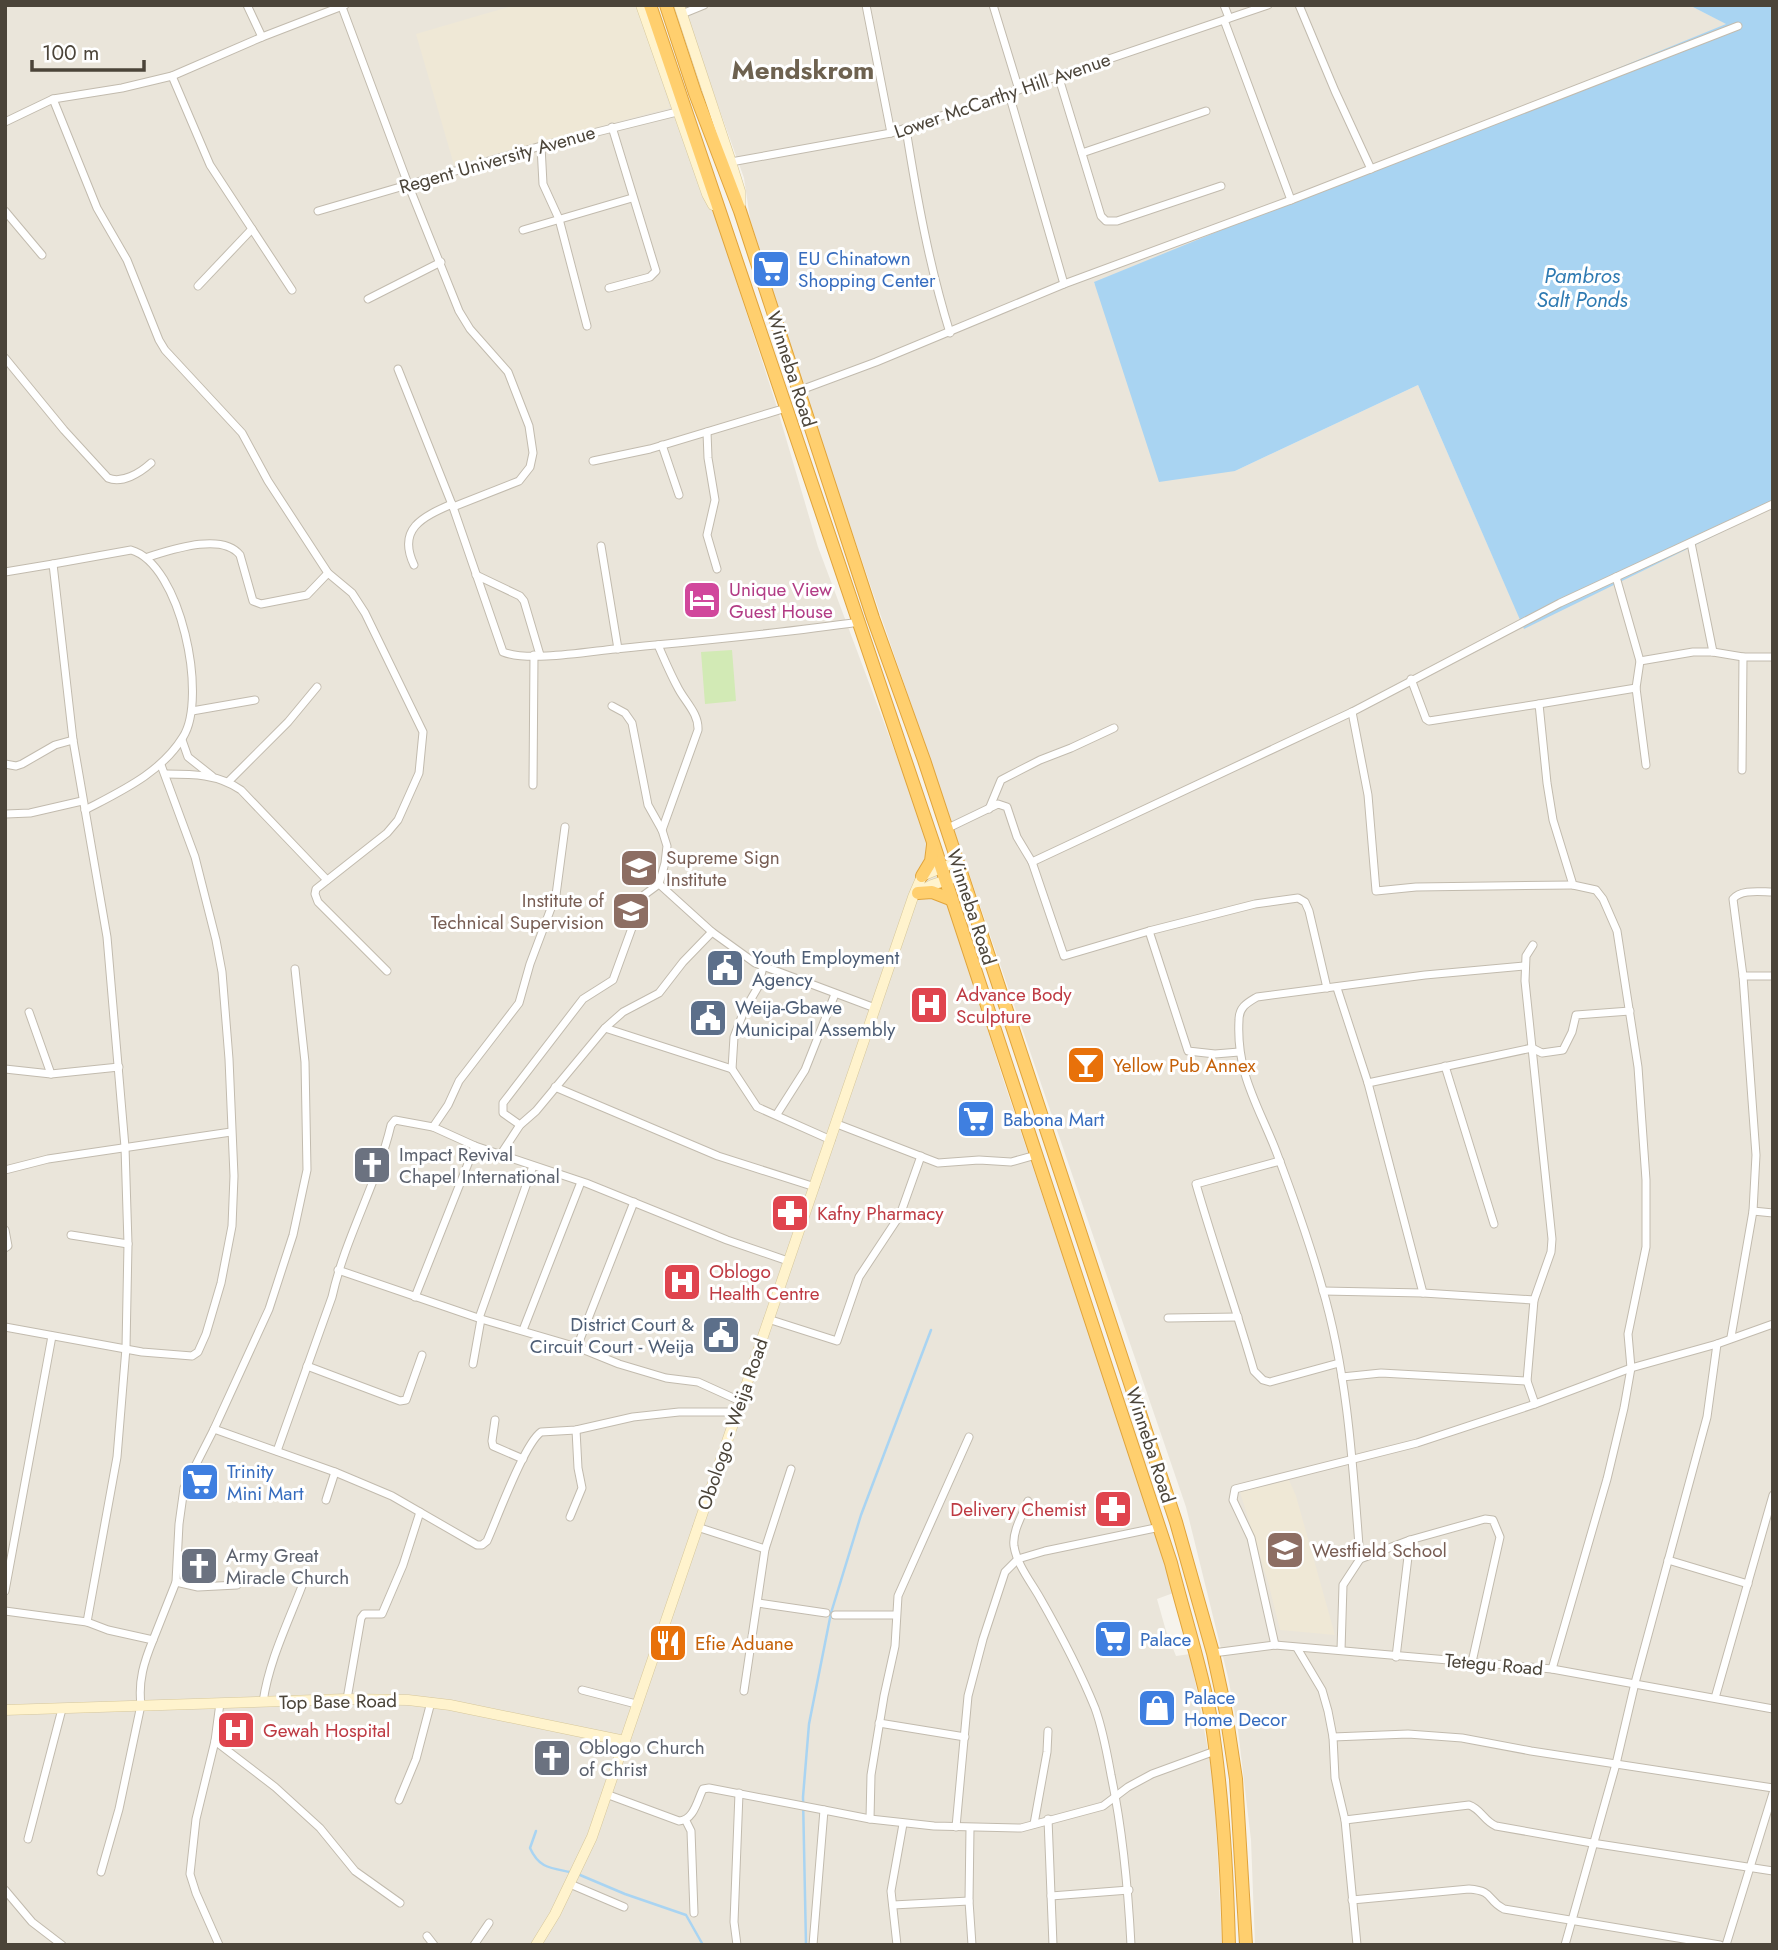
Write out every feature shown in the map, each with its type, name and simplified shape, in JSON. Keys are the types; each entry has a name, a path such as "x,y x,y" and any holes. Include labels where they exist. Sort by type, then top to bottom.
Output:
{"highway":[{"name":"Winneba Road","path":"650,5 933,842 1160,1527 1196,1652 1215,1751 1227,1877 1229,1945"},
{"name":"Winneba Road","path":"666,5 695,93 740,211 1172,1509 1213,1653 1226,1713 1236,1779 1246,1945"},
{"path":"814,496 825,494 830,485"},
{"path":"922,876 931,861 933,842"},
{"path":"916,895 932,892 950,899"},
{"path":"1024,1122 1041,1116"}],"street":[{"path":"247,5 262,37"},
{"path":"641,5 707,194 724,222"},
{"path":"704,5 680,10 740,191 740,211"},
{"path":"866,5 891,133"},
{"path":"993,5 1019,90"},
{"path":"1224,5 1226,19 1291,200"},
{"name":"Lower McCarthy Hill Avenue","path":"731,162 906,129 1268,5"},
{"path":"1299,5 1371,169"},
{"path":"5,122 53,99 122,88 172,76 262,37 344,6 408,184 459,311 470,329 508,372 529,426 533,453 530,467 519,481 423,519 410,533 408,548 414,565"},
{"path":"798,391 950,333 1064,284 1291,200 1738,26"},
{"path":"1058,75 1101,216 1106,221 1117,221 1221,186"},
{"path":"172,76 210,164 292,290"},
{"path":"1009,94 1064,284"},
{"path":"53,99 97,208 127,260 159,340 165,350 243,433 268,481 328,573 352,593 365,613 423,733 419,773 398,820 387,834 316,889 315,894 318,902 387,971"},
{"path":"1082,153 1206,111"},
{"name":"Regent University Avenue","path":"318,211 541,146 677,112"},
{"path":"609,288 655,274 612,127"},
{"path":"906,129 921,225 933,278 950,333"},
{"path":"541,146 541,175 559,219 587,326"},
{"path":"523,230 632,198"},
{"path":"5,211 42,255"},
{"path":"198,286 251,229"},
{"path":"368,299 441,262"},
{"path":"5,358 64,430 108,478 122,480 141,471 150,463"},
{"path":"398,369 453,506 503,652 537,655 618,649 859,622"},
{"path":"593,461 662,445 786,408"},
{"path":"707,432 715,500 707,536 717,569"},
{"path":"662,445 679,495"},
{"path":"1032,862 1352,712 1560,603 1773,504"},
{"path":"1691,543 1713,652"},
{"path":"148,557 200,544 228,545 240,555 253,601 261,604 307,595 328,573"},
{"path":"601,547 618,649"},
{"path":"5,572 131,550 148,557 167,582 180,614 188,649 192,711 189,726 182,740 161,765 85,810"},
{"path":"53,564 73,740 107,937 125,1147 128,1244 126,1348 117,1457 87,1622"},
{"path":"477,575 520,596 524,601 537,655 534,785"},
{"path":"1616,577 1640,661 1636,688 1646,765"},
{"path":"658,645 675,683 697,716 698,723 698,730 662,830"},
{"path":"1640,661 1713,652 1743,657 1773,657"},
{"path":"1742,770 1743,657"},
{"path":"1411,679 1429,721 1636,688"},
{"path":"229,781 289,722 317,687"},
{"path":"192,711 255,700"},
{"path":"1539,704 1546,783 1553,821 1573,885"},
{"path":"520,1125 503,1113 503,1103 583,999 613,979 645,895 659,884 667,854 662,830 648,805 632,723 625,713 612,706"},
{"path":"1352,712 1368,795 1376,891 1416,887 1573,885 1596,890 1603,899 1617,931 1639,1068 1646,1180 1646,1241 1627,1342 1631,1368 1607,1479 1552,1669"},
{"path":"989,808 1001,780 1114,728"},
{"path":"5,764 16,766 55,745 73,740"},
{"path":"182,740 188,757 213,776"},
{"path":"5,1326 185,1356 198,1352 221,1283 232,1226 234,1176 222,972 195,857 161,765"},
{"path":"166,774 213,776 229,781 241,790 327,880"},
{"path":"6,814 30,813 82,801"},
{"path":"946,829 998,804 1007,807 1017,837 1032,862 1065,956 1255,904 1298,898 1305,902 1309,911 1327,988"},
{"path":"433,1127 448,1105 459,1081 519,1003 530,964 556,895 565,827"},
{"path":"922,876 943,874 959,868"},
{"path":"916,895 943,874"},
{"name":"Obologo - Weija Road","path":"536,1945 555,1914 592,1837 922,876"},
{"path":"659,884 712,932 762,967 875,1008"},
{"path":"1731,1337 1753,1211 1756,1125 1743,976 1733,899 1736,894 1773,892"},
{"path":"1149,931 1188,1051 1215,1054 1239,1052"},
{"path":"501,1154 520,1125 536,1111 605,1028 623,1012 659,993 683,962 712,932"},
{"path":"1533,945 1526,956 1524,966 1552,1239 1551,1252 1534,1300 1527,1381 1535,1404"},
{"path":"1360,1559 1342,1377 1324,1291 1280,1161 1249,1091 1239,1052 1239,1016 1246,1003 1257,997 1425,975 1524,966"},
{"path":"762,967 758,987 744,1011 734,1037 732,1069 757,1107 831,1140"},
{"path":"101,1872 117,1819 141,1705 141,1676 176,1582 184,1488 269,1309 293,1235 307,1170 305,1062 295,969"},
{"path":"1743,976 1773,976"},
{"path":"1337,988 1368,1083 1423,1293"},
{"path":"777,1115 805,1070 835,994"},
{"path":"1368,1083 1532,1048 1542,1053 1563,1050 1572,1032 1576,1015 1630,1011"},
{"path":"29,1012 51,1074"},
{"path":"605,1028 732,1069"},
{"path":"1445,1066 1494,1224"},
{"path":"5,1069 51,1074 119,1067"},
{"path":"555,1087 718,1156 816,1187"},
{"path":"277,1451 332,1297 338,1270 378,1172 391,1125 395,1120 433,1127 475,1146 581,1182 727,1240 788,1261"},
{"path":"837,1124 944,1163 979,1160 1011,1162 1036,1155"},
{"path":"5,1170 48,1159 231,1132"},
{"path":"415,1297 475,1146"},
{"path":"768,1319 837,1341 859,1277 900,1214 921,1156"},
{"path":"1280,1161 1196,1184 1254,1371 1263,1380 1270,1382 1339,1363"},
{"path":"474,1364 480,1318 533,1166"},
{"path":"523,1330 581,1182"},
{"path":"577,1347 634,1202"},
{"path":"1753,1211 1773,1213"},
{"path":"5,1230 8,1246 5,1248"},
{"path":"71,1235 128,1244"},
{"path":"338,1270 480,1318 577,1347 618,1364 666,1378 698,1382 740,1401"},
{"path":"1324,1291 1423,1293 1534,1300"},
{"path":"1168,1318 1238,1317"},
{"path":"1275,1646 1251,1538 1233,1500 1236,1489 1417,1443 1535,1404 1631,1368 1717,1344 1773,1324"},
{"path":"5,1591 52,1335"},
{"path":"1565,1945 1616,1764 1635,1683 1707,1417 1717,1344"},
{"path":"307,1366 400,1401 405,1400 422,1355"},
{"path":"1342,1377 1381,1373 1527,1381"},
{"path":"214,1429 335,1472 392,1496 477,1545 482,1545 523,1459 541,1432 576,1430 679,1412 737,1412"},
{"path":"495,1420 493,1446 523,1459"},
{"path":"570,1517 582,1488 576,1430"},
{"path":"870,1819 871,1775 895,1646 898,1597 969,1437"},
{"path":"744,1691 765,1549 791,1469"},
{"path":"326,1500 335,1472"},
{"path":"1716,1698 1773,1495"},
{"path":"1028,1501 1013,1544 1018,1559 1096,1710 1104,1737 1120,1814 1129,1890 1131,1945"},
{"path":"347,1699 361,1618 364,1614 382,1614 403,1565 420,1512"},
{"path":"1340,1650 1343,1585 1360,1559 1410,1540 1485,1519 1493,1520 1500,1537 1472,1662"},
{"path":"697,1527 765,1549"},
{"path":"956,1826 968,1696 1005,1572 1018,1559 1063,1546 1160,1527"},
{"path":"1396,1657 1410,1540"},
{"path":"1668,1560 1748,1584"},
{"path":"176,1582 198,1587 237,1585"},
{"path":"263,1702 274,1656 302,1586"},
{"path":"758,1603 830,1614 896,1615"},
{"path":"5,1611 87,1622 108,1630 153,1640"},
{"name":"Tetegu Road","path":"1213,1653 1275,1646 1552,1669 1773,1709"},
{"path":"1297,1648 1322,1690 1333,1737 1335,1778 1345,1820 1357,1945"},
{"path":"582,1689 636,1704"},
{"name":"Top Base Road","path":"5,1710 347,1699 431,1702 625,1741"},
{"path":"399,1800 416,1759 431,1702"},
{"path":"219,1945 190,1874 196,1819 215,1741 220,1703"},
{"path":"28,1839 62,1709"},
{"path":"879,1723 965,1737"},
{"path":"1034,1824 1047,1752 1048,1731"},
{"path":"1333,1737 1408,1734 1462,1738 1773,1790 1726,1945"},
{"path":"215,1741 275,1787 320,1828 355,1871 401,1903"},
{"path":"606,1794 679,1821 685,1821 691,1816 703,1789 716,1788 903,1824 1009,1828 1083,1813 1103,1806 1128,1787 1152,1774 1215,1751"},
{"path":"737,1945 734,1922 738,1793"},
{"path":"1345,1820 1469,1805 1476,1808 1486,1822 1496,1826 1773,1871"},
{"path":"813,1945 824,1810"},
{"path":"1048,1819 1053,1945"},
{"path":"685,1821 691,1831 694,1913"},
{"path":"897,1945 892,1879 903,1824"},
{"path":"970,1828 969,1901 972,1945"},
{"path":"570,1884 624,1907"},
{"path":"5,1890 32,1922 62,1945"},
{"path":"1051,1895 1129,1890"},
{"path":"1352,1900 1482,1890 1490,1894 1496,1905 1504,1909 1720,1945"},
{"path":"893,1905 969,1901"},
{"path":"474,1945 489,1923"},
{"path":"427,1936 434,1945"}],"shaded area":[{"path":"5,5 639,5 697,177 713,209 775,401 818,547 927,837 1003,1079 1176,1592 1157,1599 1176,1656 1190,1654 1214,1782 1222,1945 5,1945"},
{"path":"515,5 637,5 670,108 454,165 416,34"},
{"path":"682,5 1689,5 1727,24 1094,283 1235,471 1418,385 1524,628 1773,507 1773,1945 1255,1945 1251,1840 1238,1730 1228,1677 1186,1507 810,409 750,219 744,178"},
{"name":"Westfield School","path":"1289,1480 1296,1496 1335,1635 1280,1630 1240,1492"}],"green space":[{"path":"732,650 736,701 705,704 701,652"}],"water":[{"name":"Pambros Salt Ponds","path":"1689,5 1773,5 1773,507 1524,629 1418,385 1235,471 1159,482 1094,282 1726,24"}],"waterway":[{"path":"806,1945 803,1797 809,1724 831,1613 861,1515 931,1330"},
{"path":"536,1831 530,1848 537,1860 551,1868 570,1872"},
{"path":"580,1875 686,1915 703,1945"}],"place":[{"name":"EU Chinatown Shopping Center","path":"771,269"},
{"name":"Unique View Guest House","path":"702,600"},
{"name":"Supreme Sign Institute","path":"639,868"},
{"name":"Institute of Technical Supervision","path":"631,911"},
{"name":"Youth Employment Agency","path":"725,968"},
{"name":"Advance Body Sculpture","path":"929,1005"},
{"name":"Weija-Gbawe Municipal Assembly","path":"708,1018"},
{"name":"Yellow Pub Annex","path":"1086,1065"},
{"name":"Babona Mart","path":"976,1119"},
{"name":"Impact Revival Chapel International","path":"372,1165"},
{"name":"Kafny Pharmacy","path":"790,1213"},
{"name":"Oblogo Health Centre","path":"682,1282"},
{"name":"District Court & Circuit Court - Weija","path":"721,1335"},
{"name":"Trinity Mini Mart","path":"200,1482"},
{"name":"Delivery Chemist","path":"1113,1509"},
{"name":"Westfield School","path":"1285,1550"},
{"name":"Army Great Miracle Church","path":"199,1566"},
{"name":"Palace","path":"1113,1639"},
{"name":"Efie Aduane","path":"668,1643"},
{"name":"Palace Home Decor","path":"1157,1708"},
{"name":"Gewah Hospital","path":"236,1730"},
{"name":"Oblogo Church of Christ","path":"552,1758"}],"district":[{"name":"Mendskrom","path":"803,70"}]}
